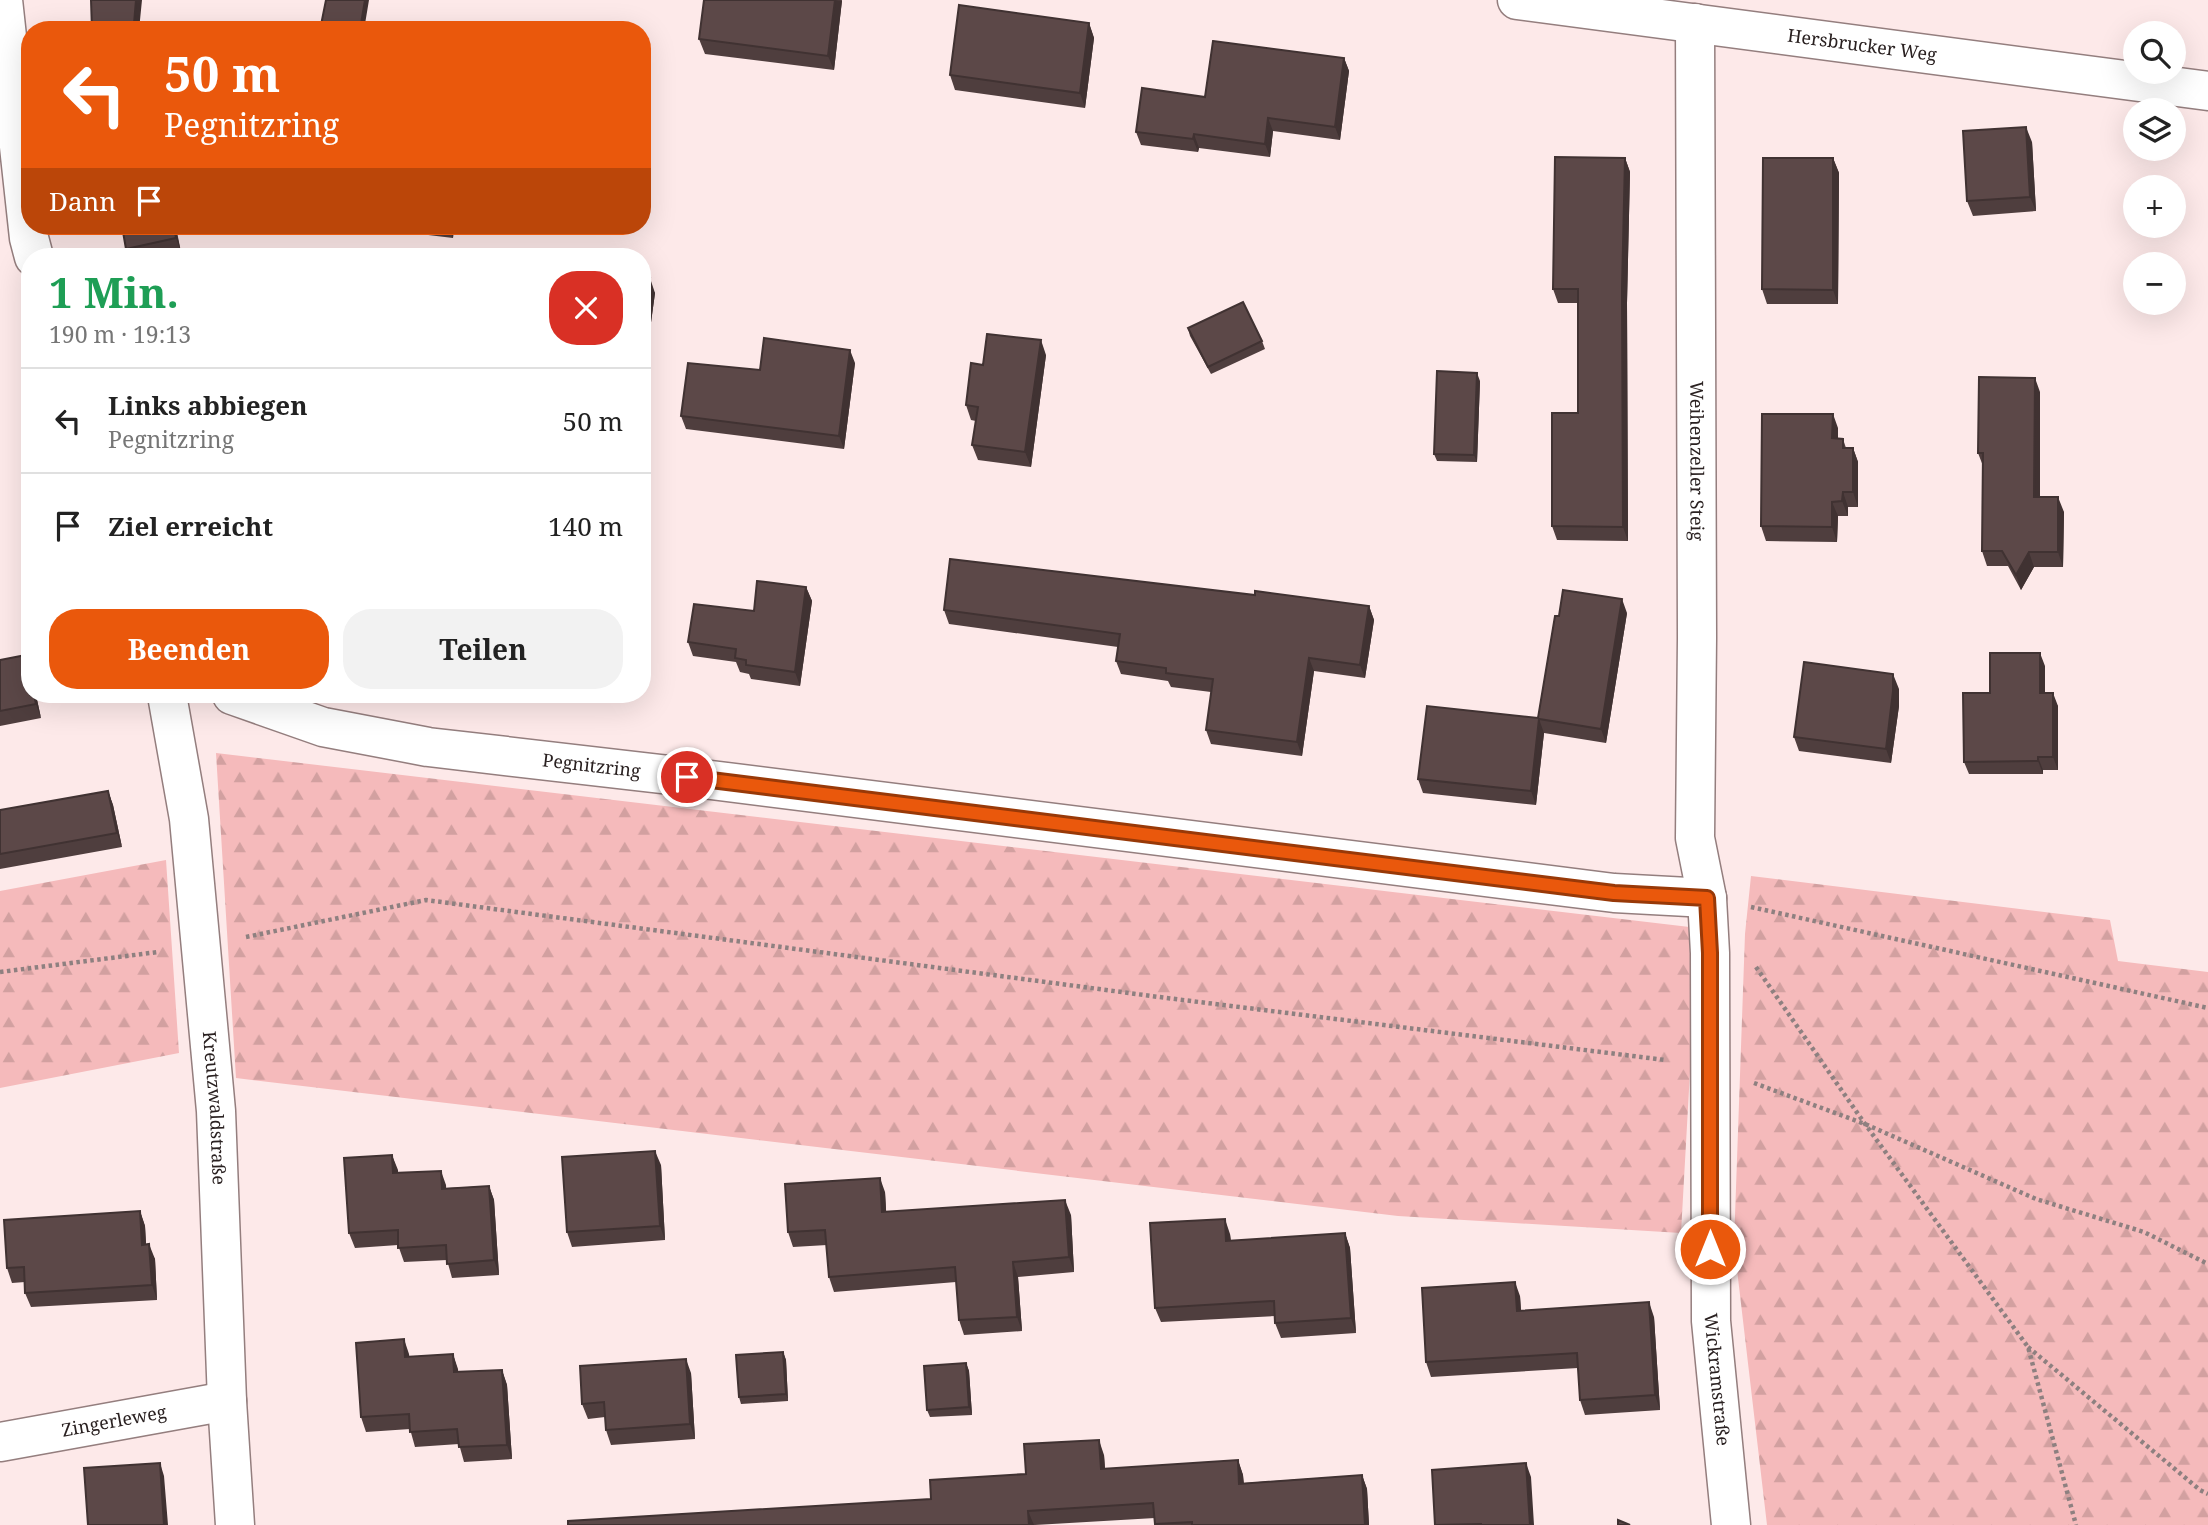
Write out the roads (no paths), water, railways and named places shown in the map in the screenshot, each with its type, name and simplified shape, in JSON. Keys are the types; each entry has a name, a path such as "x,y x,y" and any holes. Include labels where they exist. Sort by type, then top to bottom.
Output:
{"street":[{"path":"3,0 21,166"},
{"name":"Hersbrucker Weg","path":"1517,0 2208,90"},
{"name":"Weihenzeller Steig","path":"1695,23 1695,838 1707,898"},
{"name":"Kreutzwaldstraße","path":"168,703 189,820 216,1111 234,1525"},
{"name":"Pegnitzring","path":"255,703 323,727 428,747 1614,893 1707,898"},
{"name":"Wickramstraße","path":"1707,898 1710,953 1710,1321 1731,1525"},
{"name":"Zingerleweg","path":"0,1442 227,1401"}]}
